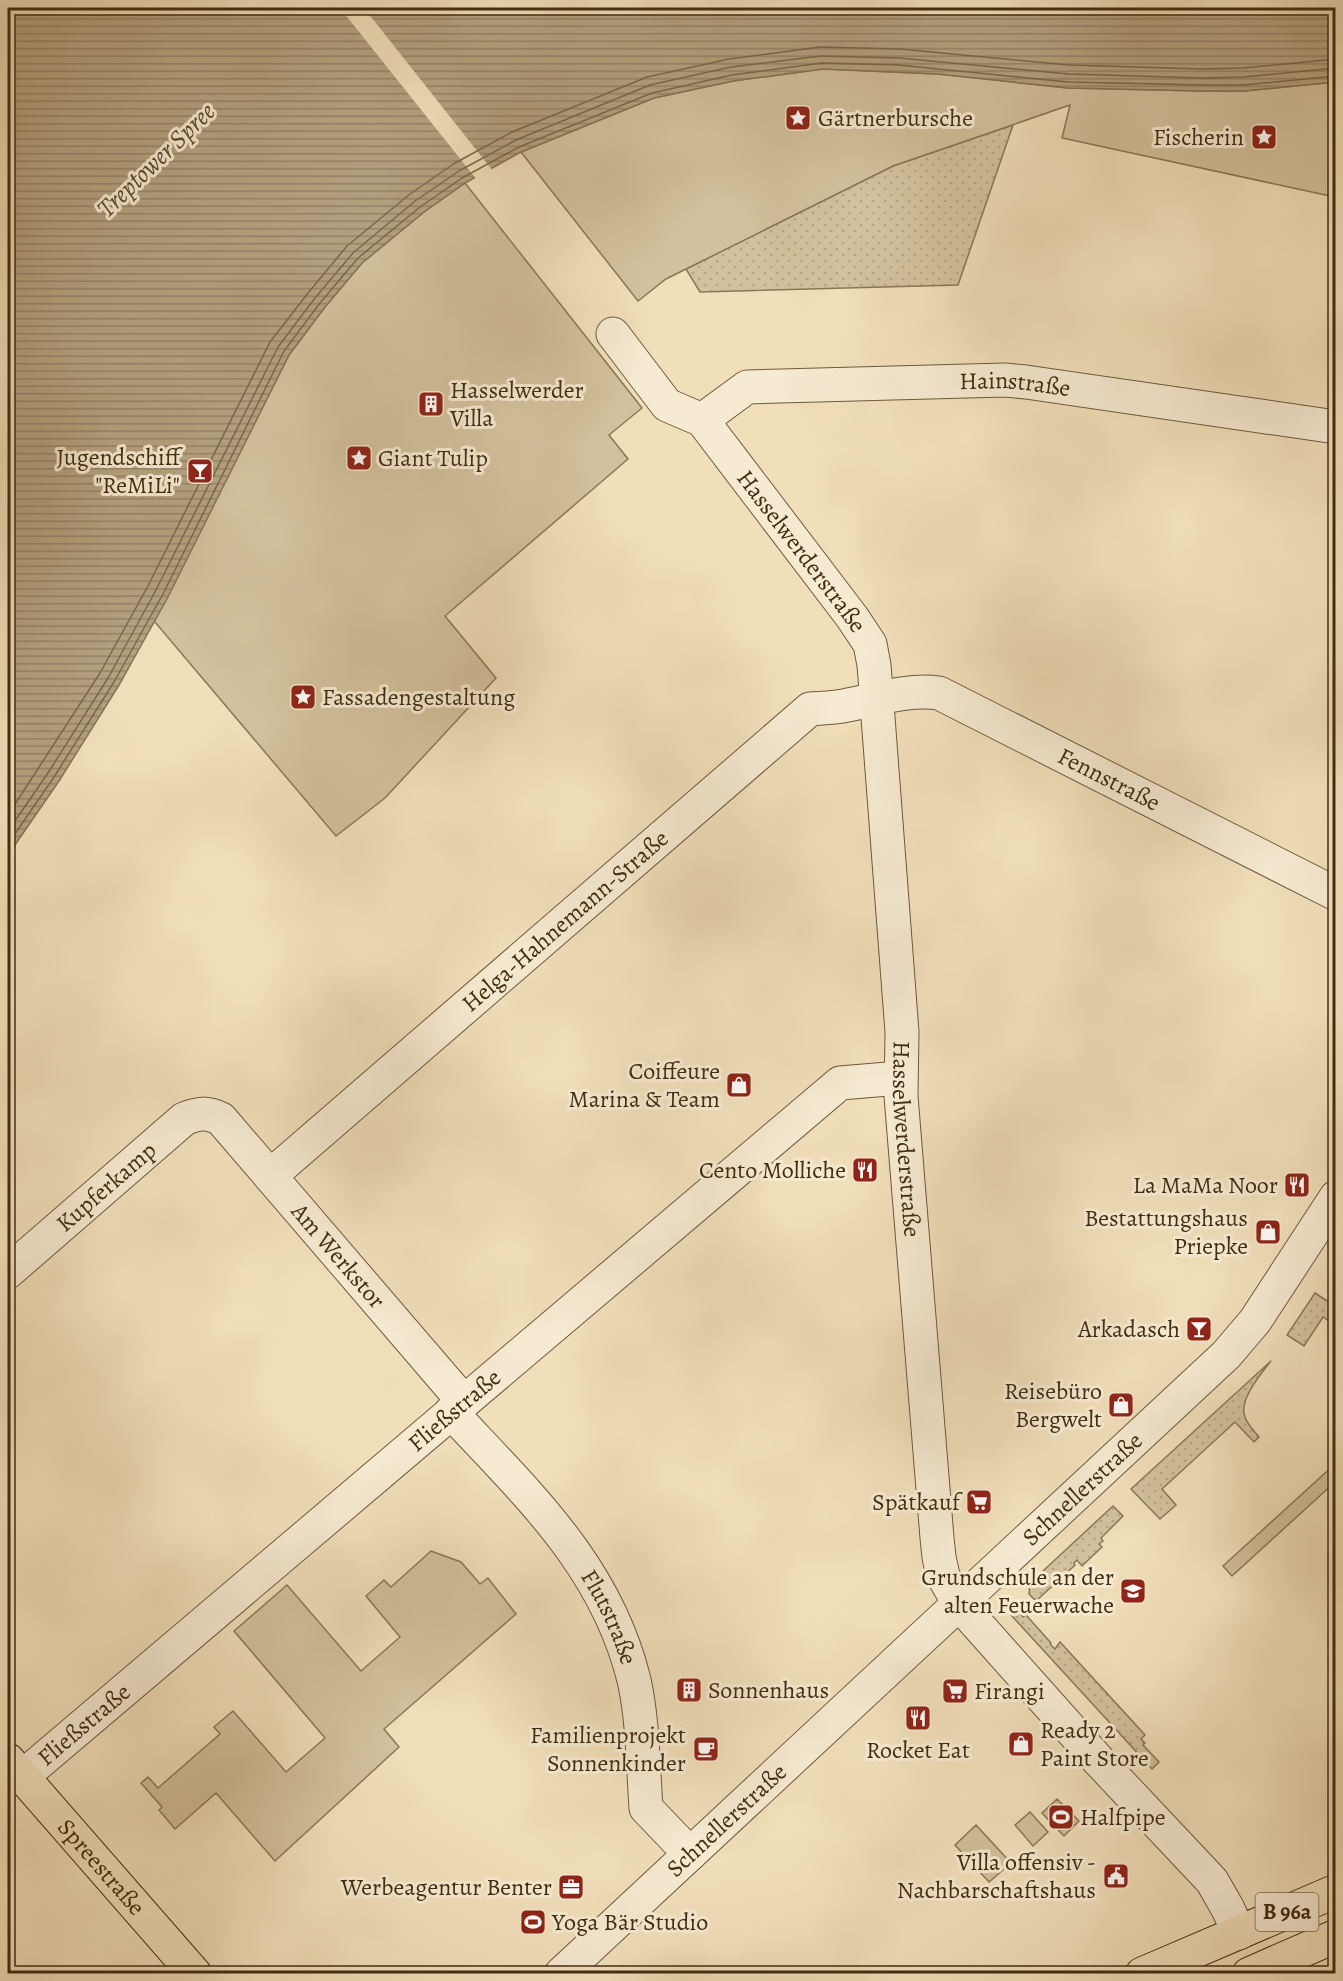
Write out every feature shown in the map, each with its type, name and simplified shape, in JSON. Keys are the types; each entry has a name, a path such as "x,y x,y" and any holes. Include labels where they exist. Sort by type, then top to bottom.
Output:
{"main road":[{"name":"Spreestraße","path":"15,1768 195,1974"},
{"name":"B 96a","path":"1142,1974 1335,1891"},
{"name":"B 96a","path":"1249,1974 1335,1936"}],"street":[{"name":"Hasselwerderstraße","path":"613,334 667,405 702,420 852,617 870,644 874,664 902,1032 900,1078 939,1557 947,1584 959,1604 1099,1761 1212,1881 1239,1933"},
{"name":"Hainstraße","path":"702,420 747,387 1005,380 1335,427"},
{"name":"Fennstraße","path":"876,699 900,693 922,691 939,693 1335,894"},
{"name":"Helga-Hahnemann-Straße","path":"270,1176 810,710 845,706 876,699"},
{"name":"Fließstraße","path":"15,1768 458,1407 840,1083 900,1078"},
{"name":"Kupferkamp","path":"8,1272 183,1119 198,1113 210,1114"},
{"name":"Am Werkstor","path":"210,1114 221,1119 270,1176 458,1407"},
{"name":"Schnellerstraße","path":"561,1974 1226,1355 1255,1321 1335,1197"},
{"name":"Flutstraße","path":"458,1407 552,1522 589,1573 612,1615 634,1683 646,1808 690,1854"}],"shaded area":[{"path":"823,69 938,74 1068,88 1244,91 1335,82 1335,197 1062,138 1070,105 893,166 666,279 638,301 521,152 654,98 733,81"},
{"path":"1013,125 958,285 700,292 686,269 893,166"},
{"path":"465,183 642,408 609,435 628,459 445,616 496,678 385,798 336,836 154,621 289,355 362,263 424,212"},
{"path":"1315,1293 1335,1306 1335,1325 1323,1317 1304,1346 1287,1335"},
{"path":"1271,1361 1252,1388 1245,1403 1246,1420 1259,1437 1254,1442 1235,1422 1162,1489 1176,1505 1160,1519 1131,1489"},
{"path":"1335,1464 1335,1482 1232,1576 1223,1566"},
{"path":"1113,1506 1123,1516 1101,1538 1103,1541 1099,1544 1102,1547 1082,1566 1077,1560 1075,1565 1036,1601 1029,1594 1030,1583"},
{"path":"431,1551 461,1562 480,1584 488,1578 516,1614 384,1729 399,1747 275,1861 216,1793 175,1829 159,1810 162,1807 141,1783 148,1777 158,1788 220,1734 214,1727 233,1711 286,1772 325,1738 234,1631 287,1585 361,1671 400,1637 366,1596 384,1580 391,1587"},
{"path":"1020,1606 1024,1609 1020,1613 1023,1617 1026,1615 1055,1649 1060,1642 1145,1735 1141,1739 1145,1743 1143,1745 1159,1762 1152,1769 1011,1615"},
{"name":"Halfpipe","path":"1057,1799 1079,1821 1064,1836 1042,1813"},
{"path":"1030,1812 1048,1832 1033,1846 1015,1825"},
{"path":"976,1825 1011,1863 989,1882 955,1845"}],"water":[{"name":"Treptower Spree","path":"8,8 1335,8 1335,82 1244,91 1068,88 938,74 823,69 733,81 654,98 521,152 465,183 424,212 362,263 289,355 168,597 119,685 59,781 8,855"}],"pier":[{"path":"340,8 364,8 493,171 477,180"}],"place":[{"name":"Gärtnerbursche","path":"798,118"},
{"name":"Fischerin","path":"1264,137"},
{"name":"Hasselwerder Villa","path":"431,404"},
{"name":"Giant Tulip","path":"359,458"},
{"name":"Jugendschiff \"ReMiLi\"","path":"200,471"},
{"name":"Fassadengestaltung","path":"303,697"},
{"name":"Coiffeure Marina & Team","path":"739,1085"},
{"name":"Cento Molliche","path":"865,1170"},
{"name":"La MaMa Noor","path":"1297,1185"},
{"name":"Bestattungshaus Priepke","path":"1268,1232"},
{"name":"Arkadasch","path":"1199,1329"},
{"name":"Reisebüro Bergwelt","path":"1121,1405"},
{"name":"Spätkauf","path":"979,1502"},
{"name":"Grundschule an der alten Feuerwache","path":"1133,1591"},
{"name":"Sonnenhaus","path":"689,1690"},
{"name":"Firangi","path":"955,1691"},
{"name":"Rocket Eat","path":"918,1718"},
{"name":"Ready 2 Paint Store","path":"1021,1744"},
{"name":"Familienprojekt Sonnenkinder","path":"706,1749"},
{"name":"Halfpipe","path":"1061,1817"},
{"name":"Villa offensiv - Nachbarschaftshaus","path":"1116,1876"},
{"name":"Werbeagentur Benter","path":"571,1887"},
{"name":"Yoga Bär Studio","path":"533,1922"}]}
